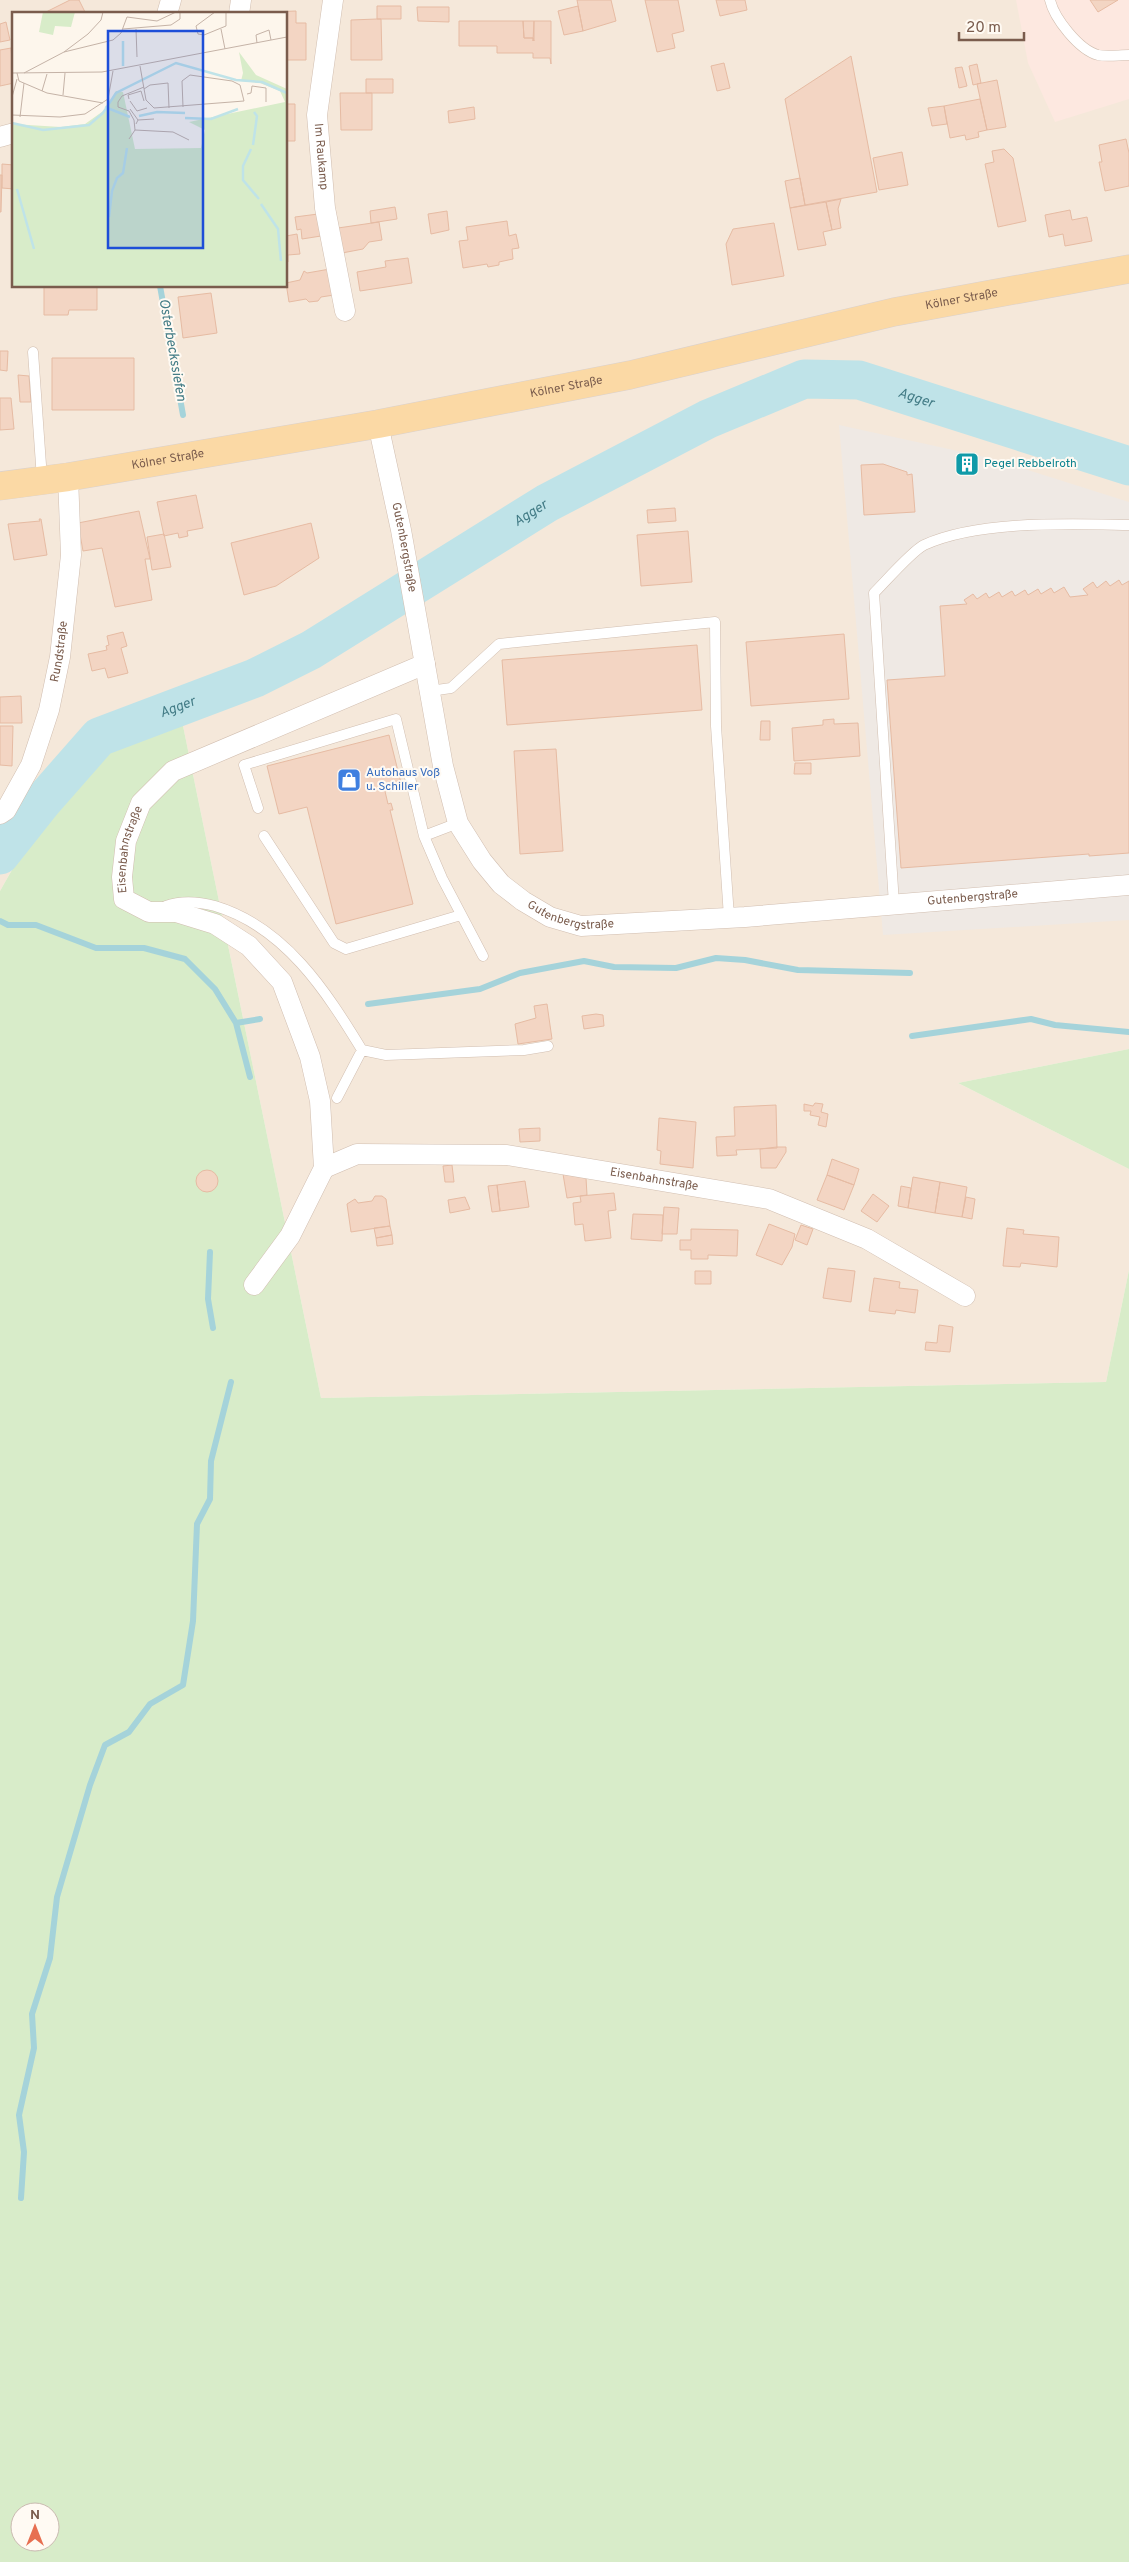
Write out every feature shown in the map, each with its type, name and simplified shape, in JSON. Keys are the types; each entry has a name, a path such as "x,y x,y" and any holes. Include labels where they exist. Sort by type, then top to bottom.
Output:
{"main road":[{"name":"Kölner Straße","path":"0,486 378,424 630,375 894,312 1129,269"}],"street":[{"name":"Im Raukamp","path":"333,0 317,115 325,208 345,311"},
{"path":"0,138 12,134"},
{"name":"Gutenbergstraße","path":"378,424 401,530 443,766 458,823 482,862 501,884 523,901 550,917 581,926 729,918 1129,885"},
{"name":"Rundstraße","path":"0,814 6,810 31,766 49,710 56,674 71,555 55,478"},
{"name":"Eisenbahnstraße","path":"425,664 173,771 141,803 126,841 122,877 124,899 149,912 176,912 215,924 250,946 282,982 310,1057 320,1101 324,1168 357,1154 507,1155 769,1199 866,1239 965,1296"},
{"path":"254,1285 290,1236 324,1168"}],"lane":[{"path":"1050,0 1072,37 1097,55 1129,55"},
{"path":"33,352 55,478"},
{"path":"894,904 874,593 923,546 976,530 1061,524 1129,525"},
{"path":"430,691 451,688 499,644 715,622 716,726 729,918"},
{"path":"258,808 244,766 396,719 424,836 442,878 483,956"},
{"path":"424,836 458,823"},
{"path":"264,836 334,943 346,949 461,915"},
{"path":"149,912 175,902 204,903 232,911 274,936 311,975 362,1050 386,1055 524,1050 548,1046"},
{"path":"337,1098 362,1050"}],"shaded area":[{"path":"0,0 1129,0 1129,1049 958,1083 1129,1169 1129,1270 1106,1382 321,1398 182,721 99,717 0,891"},
{"path":"1016,0 1129,0 1129,99 1055,122 1028,63"},
{"path":"839,425 990,458 1129,502 1129,920 883,935"}],"green space":[{"path":"99,717 182,721 321,1398 1106,1382 1129,1270 1129,2562 0,2562 0,891"},
{"path":"1129,1049 1129,1169 958,1083"}],"building":[{"path":"70,0 79,0 85,12 46,12"},
{"path":"577,0 611,0 616,21 583,31"},
{"path":"645,0 678,0 684,31 672,34 675,48 657,52"},
{"path":"716,0 745,0 747,10 720,16"},
{"path":"1090,0 1118,0 1098,12"},
{"path":"377,6 401,6 401,19 377,19"},
{"path":"578,6 583,31 564,35 558,11"},
{"path":"417,7 449,7 449,22 418,21"},
{"path":"296,11 296,23 306,23 306,60 288,60 288,12 269,12"},
{"path":"381,19 382,60 351,60 351,20"},
{"path":"459,21 523,21 524,38 533,38 533,41 534,21 551,21 551,64 550,58 533,58 533,53 497,53 497,46 459,46"},
{"path":"523,21 534,21 534,41 533,38 524,38"},
{"path":"6,22 10,40 0,42 0,24"},
{"path":"11,48 12,83 0,86 0,50"},
{"path":"851,56 877,192 805,205 785,99"},
{"path":"724,63 730,88 717,91 711,66"},
{"path":"977,64 981,83 973,85 969,66"},
{"path":"962,67 967,86 959,88 955,68"},
{"path":"366,79 393,79 393,93 366,93"},
{"path":"997,80 1006,127 987,130 977,84"},
{"path":"340,93 372,93 372,130 341,130"},
{"path":"980,99 987,130 978,132 979,137 966,140 965,135 950,138 944,106"},
{"path":"288,104 295,104 295,141 288,141"},
{"path":"944,106 947,124 932,126 928,108"},
{"path":"474,107 475,119 449,123 448,111"},
{"path":"1126,139 1129,153 1129,186 1105,191 1099,162 1102,162 1099,145"},
{"path":"1004,149 1013,158 1026,221 998,227 985,164 994,162 992,151"},
{"path":"902,152 908,185 879,190 873,158"},
{"path":"2,164 12,165 12,189 2,188"},
{"path":"0,175 2,175 1,212 0,212"},
{"path":"800,178 805,205 790,208 785,181"},
{"path":"841,199 838,209 841,228 832,230 826,202"},
{"path":"826,202 832,230 823,232 826,245 798,250 790,208"},
{"path":"395,207 397,219 371,223 370,211"},
{"path":"1070,210 1072,220 1087,217 1092,241 1065,246 1063,234 1049,237 1045,215"},
{"path":"447,211 449,230 431,234 428,214"},
{"path":"318,214 321,236 302,239 301,229 297,230 295,217"},
{"path":"507,221 509,236 516,234 519,248 512,249 513,259 488,267 487,264 463,268 459,241 468,240 466,227"},
{"path":"379,222 382,240 369,242 363,249 342,253 338,228"},
{"path":"774,223 784,276 732,285 726,244 733,229"},
{"path":"297,234 300,254 288,255 288,236"},
{"path":"408,258 412,283 360,291 357,272 386,267 385,261"},
{"path":"330,269 334,295 321,297 318,301 309,302 306,299 289,302 288,283 300,280 304,271 307,273"},
{"path":"44,288 97,288 97,310 69,310 68,315 44,315"},
{"path":"211,293 217,333 183,338 178,297"},
{"path":"0,351 8,351 7,371 0,370"},
{"path":"52,358 134,358 134,410 52,410"},
{"path":"18,375 29,376 31,402 20,402"},
{"path":"0,398 11,398 14,429 0,430"},
{"name":"Pegel Rebbelroth","path":"964,458 974,460 972,471 961,468"},
{"path":"883,464 907,472 907,475 912,474 915,512 864,515 861,465"},
{"path":"196,495 203,528 187,531 188,536 179,538 178,533 164,536 157,502"},
{"path":"675,508 676,521 648,523 647,510"},
{"path":"139,511 150,559 145,559 152,600 115,607 102,548 83,551 78,523"},
{"path":"39,519 41,519 47,555 14,560 8,524 40,521"},
{"path":"311,523 319,558 276,586 244,595 231,543"},
{"path":"688,531 692,582 641,586 637,535"},
{"path":"164,534 171,567 152,570 147,537"},
{"path":"1119,580 1122,585 1129,581 1129,853 1089,856 1089,854 901,868 887,680 945,676 940,606 967,604 964,600 973,594 977,599 986,593 989,598 999,592 1002,597 1012,591 1015,596 1025,590 1028,595 1038,589 1041,594 1051,588 1054,593 1064,587 1070,597 1088,595 1083,589 1093,582 1097,588 1106,581 1110,586"},
{"path":"123,632 127,646 121,648 128,673 108,678 105,668 92,671 88,654 107,650 106,646 109,645 107,636"},
{"path":"844,634 849,699 751,706 746,642"},
{"path":"697,645 702,710 507,725 502,660"},
{"path":"21,696 22,723 0,723 0,697"},
{"path":"834,719 834,724 858,723 860,756 794,761 792,728 823,725 823,720"},
{"path":"761,721 770,721 770,740 760,740"},
{"path":"0,726 13,726 12,766 0,765"},
{"path":"389,735 401,783 384,787 388,804 391,803 393,810 390,810 413,904 336,924 307,807 279,814 267,766"},
{"path":"556,749 563,851 520,854 514,751"},
{"path":"795,763 811,763 811,774 794,774"},
{"path":"547,1004 552,1039 518,1044 515,1024 536,1018 534,1006"},
{"path":"603,1015 604,1026 584,1029 582,1016"},
{"path":"815,1103 823,1104 821,1112 828,1114 826,1127 818,1125 820,1117 810,1115 811,1111 804,1111 804,1104 813,1106"},
{"path":"776,1105 777,1148 736,1150 737,1155 717,1156 716,1137 735,1136 734,1107"},
{"path":"659,1118 696,1122 693,1168 660,1164 661,1151 657,1150"},
{"path":"540,1128 540,1141 520,1142 519,1129"},
{"path":"786,1147 786,1152 776,1168 761,1168 760,1149"},
{"path":"832,1159 859,1169 854,1185 827,1175"},
{"path":"452,1165 454,1182 445,1182 443,1166"},
{"path":"207,1170 215,1173 218,1181 215,1189 207,1192 199,1189 196,1181 199,1173"},
{"path":"563,1174 586,1178 587,1195 567,1198"},
{"path":"827,1175 854,1185 844,1210 817,1200"},
{"path":"913,1177 940,1182 935,1213 908,1208"},
{"path":"525,1181 529,1207 500,1211 497,1185"},
{"path":"940,1182 967,1187 962,1217 935,1213"},
{"path":"497,1185 500,1211 492,1212 488,1186"},
{"path":"901,1186 911,1188 908,1208 898,1206"},
{"path":"614,1193 616,1210 608,1211 611,1238 585,1241 583,1224 575,1225 573,1203 581,1202 580,1196"},
{"path":"873,1194 889,1206 877,1222 861,1211"},
{"path":"375,1196 382,1196 386,1199 390,1226 351,1232 347,1204 355,1199 358,1203 372,1201"},
{"path":"465,1197 470,1209 450,1213 448,1200"},
{"path":"966,1197 975,1199 972,1219 962,1217"},
{"path":"664,1207 679,1208 677,1234 662,1234"},
{"path":"633,1214 663,1215 662,1241 631,1239"},
{"path":"769,1224 795,1234 792,1247 782,1265 756,1255"},
{"path":"801,1225 813,1229 807,1245 795,1240"},
{"path":"390,1226 392,1235 376,1238 374,1228"},
{"path":"1007,1228 1024,1230 1023,1234 1059,1237 1057,1267 1021,1263 1020,1267 1003,1266"},
{"path":"691,1229 738,1230 737,1256 708,1255 708,1259 691,1259 691,1250 680,1250 680,1240 691,1240"},
{"path":"392,1235 393,1244 377,1246 376,1238"},
{"path":"828,1268 855,1271 851,1302 823,1298"},
{"path":"695,1271 711,1271 711,1284 695,1284"},
{"path":"874,1278 900,1282 899,1288 918,1290 915,1313 896,1310 895,1314 869,1311"},
{"path":"939,1325 953,1327 950,1352 925,1350 926,1342 937,1343"}],"waterway":[{"name":"Osterbeckssiefen","path":"160,288 183,415"},
{"name":"Agger","path":"0,855 42,802 99,737 255,678 311,650 547,503 708,419 804,379 859,380 1129,466"},
{"path":"0,921 8,925 36,925 96,948 144,948 185,959 215,989 236,1023 260,1019"},
{"path":"368,1004 480,989 520,973 584,961 614,967 676,968 716,958 745,960 798,970 910,973"},
{"path":"912,1036 1031,1019 1055,1025 1129,1032"},
{"path":"236,1023 250,1077"},
{"path":"210,1252 208,1299 213,1328"},
{"path":"21,2198 24,2152 19,2115 34,2048 32,2014 50,1958 57,1897 90,1785 105,1745 129,1732 150,1704 183,1685 193,1621 197,1524 210,1499 211,1461 231,1382"}],"place":[{"name":"Pegel Rebbelroth","path":"967,464"},
{"name":"Autohaus Voß u. Schiller","path":"349,780"}]}
